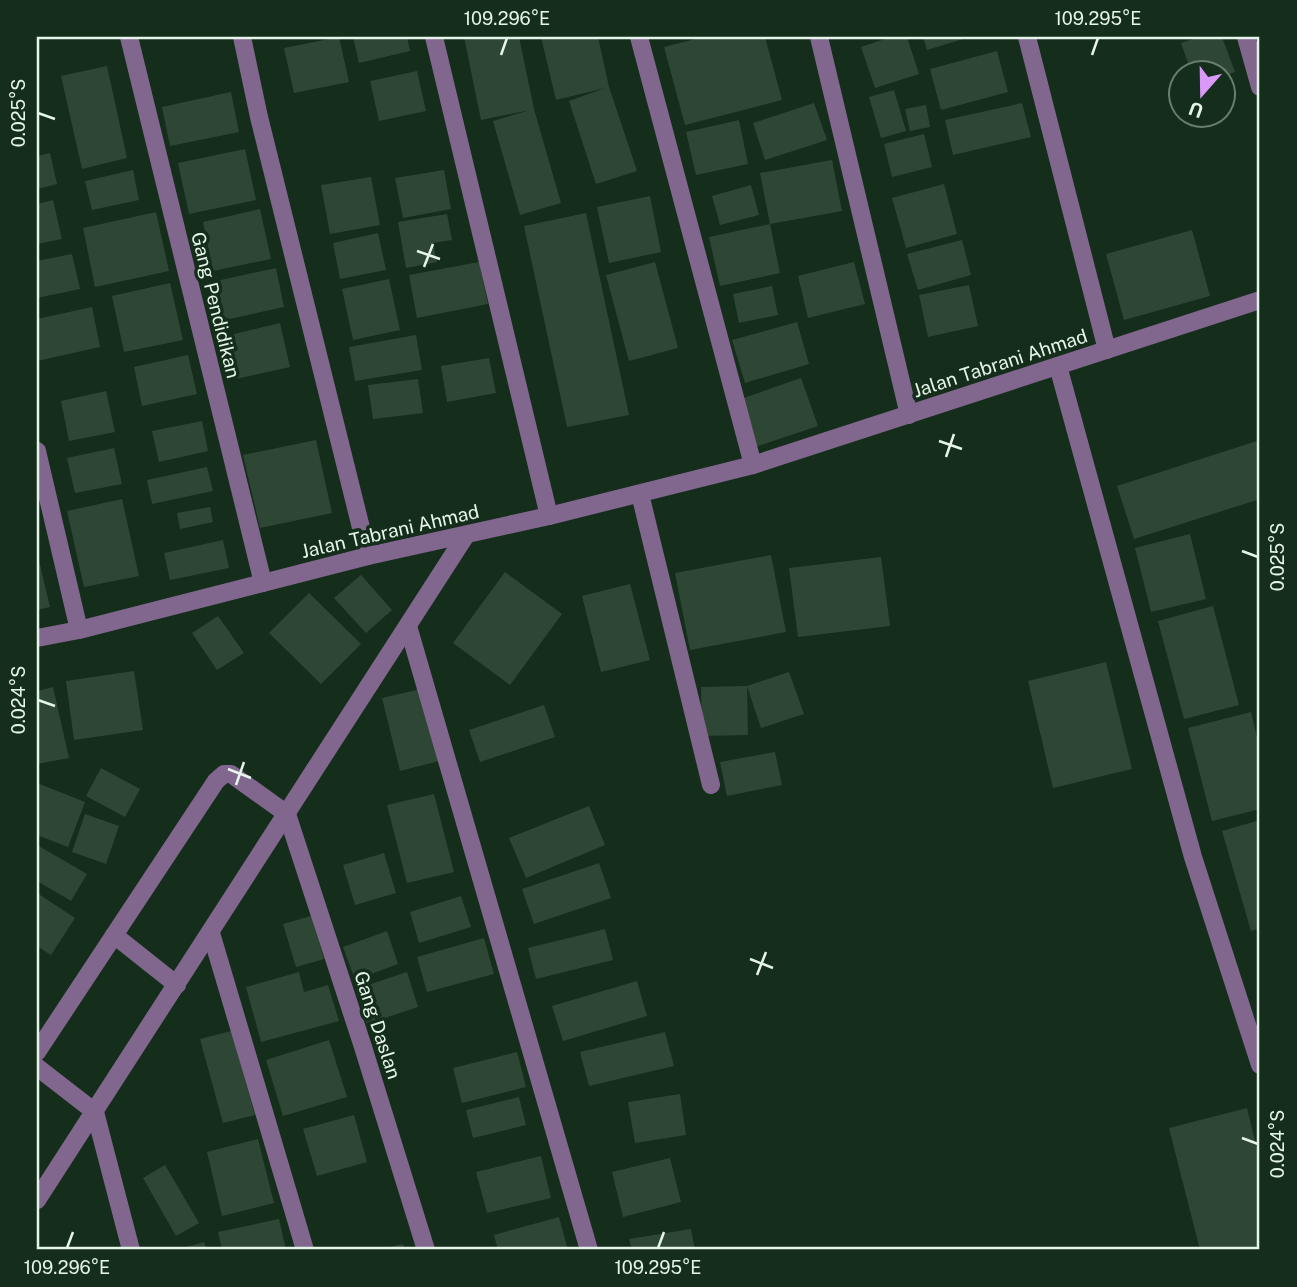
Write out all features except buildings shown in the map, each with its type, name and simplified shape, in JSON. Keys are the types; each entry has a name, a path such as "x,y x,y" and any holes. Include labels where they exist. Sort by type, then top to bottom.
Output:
{"street":[{"name":"Gang Pendidikan","path":"128,37 263,583"},
{"path":"242,37 259,117 368,556"},
{"path":"434,37 549,516"},
{"path":"639,37 753,465"},
{"path":"819,37 909,415"},
{"path":"1027,37 1107,350"},
{"path":"1246,37 1260,88"},
{"name":"Jalan Tabrani Ahmad","path":"37,638 753,465 1260,300"},
{"path":"1058,366 1193,857 1260,1065"},
{"path":"37,452 79,630"},
{"path":"640,494 711,785"},
{"path":"37,1200 466,535"},
{"path":"408,626 589,1250"},
{"path":"37,1052 221,775 231,774 287,814"},
{"name":"Gang Daslan","path":"287,814 426,1250"},
{"path":"211,933 305,1250"},
{"path":"114,935 177,985"},
{"path":"37,1067 95,1112 131,1250"}]}
